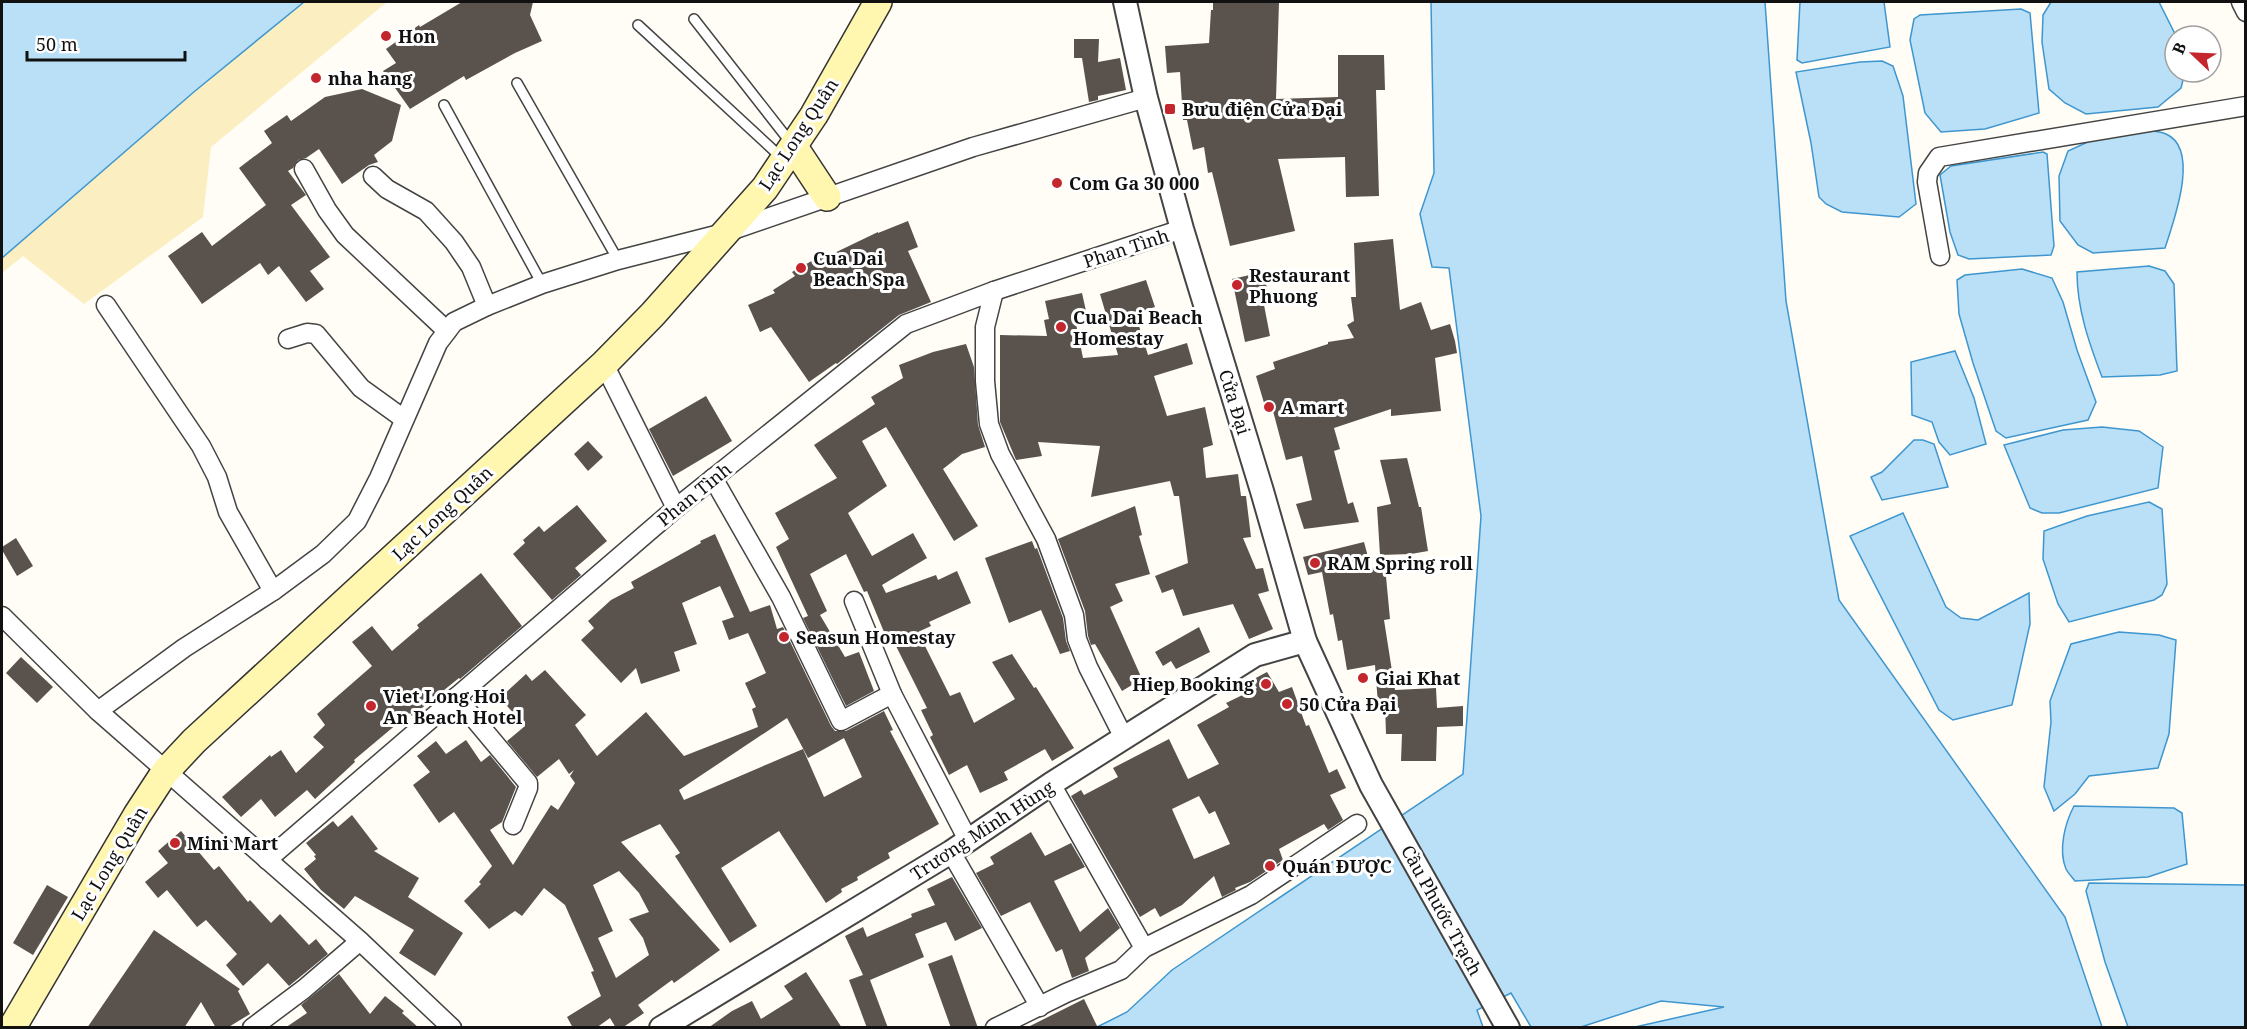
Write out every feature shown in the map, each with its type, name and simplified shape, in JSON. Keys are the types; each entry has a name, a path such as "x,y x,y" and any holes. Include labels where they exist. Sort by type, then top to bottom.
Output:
{"main road":[{"name":"Lạc Long Quân","path":"12,1028 137,815 165,772 203,733 604,364 653,314 765,188 790,154 879,2"},
{"path":"790,154 826,198"}],"street":[{"name":"Cửa Đại","path":"1125,2 1146,98 1182,230 1305,640 1375,792"},
{"path":"2241,2 2246,12"},
{"path":"98,711 184,648 273,591 323,554 357,521 379,478 438,343 454,322 542,284 618,260 724,233 973,147 1146,98"},
{"path":"1940,256 1928,182 1928,172 1939,157 2246,106"},
{"path":"304,169 323,204 345,236 447,331"},
{"path":"373,176 387,189 426,211 454,242 471,267 487,306"},
{"name":"Phan Tình","path":"267,860 676,508 906,324 994,291 1182,230"},
{"path":"994,291 986,327 985,381 989,424 1000,454 1046,539 1074,615 1077,639 1088,667 1124,738"},
{"path":"106,305 201,446 217,477 228,512 273,591"},
{"path":"288,339 307,333 316,334 361,388 404,419"},
{"path":"604,364 676,508"},
{"path":"713,478 781,597 841,721 892,694"},
{"path":"854,601 959,846 1040,1007"},
{"path":"2,616 98,711 360,941 452,1028"},
{"name":"Trương Minh Hùng","path":"661,1028 959,846 1051,784 1255,655 1305,640"},
{"path":"456,697 528,783 513,825"},
{"path":"1051,784 1144,948"},
{"name":"Cầu Phước Trạch","path":"1375,792 1508,1028"},
{"path":"995,1028 1066,993 1121,970 1144,948 1251,895 1357,824"},
{"path":"252,1028 304,989 360,941"}],"lane":[{"path":"694,19 790,154"},
{"path":"638,25 790,154"},
{"path":"517,83 618,260"},
{"path":"444,105 542,284"}],"sand":[{"path":"304,2 387,2 211,147 203,217 84,304 23,256 2,273 2,258 195,91"}],"water":[{"path":"2,2 304,2 195,91 2,258"},
{"path":"1431,2 1765,2 1786,301 1839,600 2065,917 2102,1027 1635,1027 1724,1007 1661,1001 1581,1027 1531,1027 1511,993 1477,1010 1483,1027 1095,1028 1127,1012 1172,970 1463,774 1481,516 1449,268 1432,267 1420,214 1434,173"},
{"path":"1800,2 1884,2 1890,47 1802,63 1797,60"},
{"path":"2051,2 2159,2 2170,24 2163,24 2163,84 2182,84 2181,88 2158,107 2086,114 2065,103 2049,89 2042,42 2043,15"},
{"path":"2021,9 2030,13 2039,113 1985,129 1941,132 1925,113 1910,40 1914,19 1920,15"},
{"path":"1882,61 1893,66 1903,96 1916,204 1899,217 1842,212 1826,204 1819,197 1811,143 1796,72"},
{"path":"2138,130 2166,134 2176,142 2182,155 2182,187 2165,248 2093,253 2078,245 2060,221 2059,176 2068,151 2092,140"},
{"path":"2043,152 2047,154 2054,246 2051,255 1969,259 1958,255 1950,232 1940,175 1951,166"},
{"path":"2149,266 2165,271 2174,284 2177,371 2160,375 2102,377 2081,313 2077,272"},
{"path":"2022,269 2052,278 2063,302 2096,402 2088,420 2006,438 1996,431 1973,363 1959,314 1957,280 1965,275"},
{"path":"1955,351 1974,398 1986,444 1950,455 1939,442 1932,422 1912,415 1911,362"},
{"path":"2102,427 2139,431 2163,447 2158,488 2059,513 2042,513 2030,508 2004,445 2063,430"},
{"path":"1914,440 1934,444 1948,487 1882,500 1871,477 1882,472"},
{"path":"2149,502 2162,509 2167,584 2162,595 2154,600 2069,622 2058,604 2043,559 2044,531 2087,516"},
{"path":"1903,513 1946,607 1961,618 1978,620 2029,593 2030,624 2012,705 1953,720 1939,710 1850,536"},
{"path":"2119,632 2159,635 2176,640 2169,734 2158,768 2089,776 2075,794 2054,811 2044,787 2051,722 2050,701 2071,644"},
{"path":"2074,806 2174,808 2182,813 2187,864 2148,877 2075,881 2066,869 2063,854 2065,828"},
{"path":"2089,883 2245,885 2245,1027 2128,1027 2105,962 2086,891"}],"building":[{"path":"462,2 533,2 530,15 542,41 466,80 464,76 410,109 383,71 396,63 386,49 419,25 420,27"},
{"path":"1213,2 1279,2 1276,99 1338,97 1338,55 1384,55 1385,90 1376,90 1379,196 1346,197 1345,157 1278,159 1295,231 1230,246 1212,172 1208,173 1204,147 1193,150 1187,120 1183,120 1180,72 1167,73 1165,46 1209,43"},
{"path":"1074,39 1099,39 1098,62 1120,58 1126,90 1098,96 1098,100 1089,102 1082,58 1074,58"},
{"path":"362,89 401,105 392,141 374,155 378,162 369,165 342,184 319,149 306,158 298,160 288,171 306,195 291,205 330,257 310,271 324,289 306,302 279,266 268,275 260,263 202,304 168,256 202,232 212,246 266,205 239,168 272,143 264,131 287,115 291,121 325,97"},
{"path":"908,221 918,247 908,251 931,302 899,315 837,364 809,382 771,327 760,332 748,305 775,293 773,290 795,276 792,272 824,254 826,257 878,232"},
{"path":"1393,239 1400,310 1421,302 1431,330 1450,324 1455,341 1457,353 1435,358 1441,411 1391,416 1391,409 1334,428 1340,449 1334,451 1348,504 1353,502 1359,522 1304,529 1296,504 1312,500 1302,456 1286,460 1273,411 1267,413 1256,376 1275,369 1273,362 1328,344 1328,342 1354,338 1347,325 1354,321 1351,297 1356,297 1354,243"},
{"path":"1263,272 1271,303 1264,305 1270,336 1245,342 1232,279"},
{"path":"1146,280 1155,307 1135,313 1148,355 1187,343 1193,364 1154,376 1167,416 1205,407 1213,445 1203,448 1206,478 1238,474 1241,496 1246,496 1251,537 1243,538 1256,569 1263,568 1269,591 1258,594 1273,629 1249,639 1233,604 1183,616 1173,589 1162,593 1155,576 1188,563 1179,496 1174,496 1170,481 1091,497 1100,446 1038,442 1042,456 1016,460 1000,422 1000,335 1047,336 1044,320 1049,319 1045,301 1082,293 1086,311 1074,314 1083,358 1118,355 1100,294"},
{"path":"966,344 974,367 978,425 985,447 962,454 943,469 978,526 954,541 886,427 862,441 887,486 848,513 872,556 913,533 927,558 882,585 886,593 936,575 938,580 957,571 971,603 929,622 931,626 918,632 950,696 960,692 974,723 1015,699 992,662 1012,654 1034,688 1036,687 1074,748 1052,761 1045,749 1004,772 1008,780 980,793 967,765 949,775 930,737 933,735 921,710 927,708 894,642 889,644 867,591 864,592 846,554 810,574 827,611 820,615 845,657 859,652 874,691 846,706 803,618 808,616 776,547 789,539 775,513 837,478 814,445 875,404 871,397 903,378 899,365 933,352"},
{"path":"706,396 732,441 673,476 649,429"},
{"path":"588,441 603,457 588,471 574,454"},
{"path":"1407,458 1419,507 1421,507 1428,551 1380,555 1377,507 1391,504 1380,460"},
{"path":"577,505 607,541 575,568 581,575 552,600 513,554 525,543 523,540 539,526 544,532"},
{"path":"1135,506 1142,535 1139,536 1150,574 1115,584 1123,601 1110,607 1142,679 1122,691 1095,644 1091,645 1085,611 1058,539"},
{"path":"715,534 750,612 770,605 777,629 783,627 835,731 846,731 884,711 893,730 890,731 939,824 888,853 890,858 857,877 858,880 841,889 842,892 826,903 779,831 721,868 757,926 730,943 675,856 680,853 660,824 621,842 720,950 674,983 672,980 638,1005 644,1013 622,1028 616,1028 610,1018 596,1028 573,1028 567,1017 601,996 591,972 594,971 565,905 544,888 522,916 515,911 489,929 464,901 481,884 479,882 492,866 454,812 439,823 413,785 430,772 417,756 436,741 446,754 466,740 481,762 490,755 516,787 502,822 490,830 513,865 551,805 558,810 575,783 570,776 574,770 569,774 559,759 537,777 507,741 525,726 500,698 526,674 532,681 545,670 586,715 575,725 597,756 646,712 684,756 758,727 752,709 756,707 745,683 766,673 748,633 729,640 722,621 734,617 720,586 682,603 697,644 674,652 680,671 641,684 636,668 621,683 581,640 594,628 588,621 611,600 634,588 631,582 701,543 700,541","holes":["787,718 808,758 844,738 862,777 824,797 803,749 684,800 679,790","619,871 639,893 649,912 629,919 643,938 649,955 616,978 598,938 613,931 593,885"]},
{"path":"16,538 33,566 17,576 2,550 2,547"},
{"path":"1032,541 1035,549 1037,548 1063,618 1066,641 1070,651 1060,654 1041,610 1009,623 985,558"},
{"path":"1364,542 1371,568 1385,566 1390,619 1384,620 1395,690 1436,688 1437,708 1463,706 1463,726 1437,727 1436,761 1401,761 1402,734 1386,734 1385,704 1378,704 1375,665 1347,670 1342,640 1338,641 1333,614 1330,615 1322,572 1308,575 1303,557"},
{"path":"481,573 522,626 460,679 412,716 410,713 354,760 355,762 315,799 307,790 275,817 261,799 241,817 222,797 270,755 271,757 281,750 296,773 324,747 313,737 325,725 317,714 372,666 352,642 372,626 392,651 419,628 417,625"},
{"path":"1199,627 1210,652 1176,669 1171,661 1163,666 1155,652"},
{"path":"21,657 53,687 37,703 6,673"},
{"path":"1267,672 1279,692 1292,687 1306,726 1309,725 1329,773 1337,769 1346,788 1330,795 1343,820 1328,830 1324,824 1279,849 1283,860 1222,897 1214,876 1182,905 1160,917 1155,908 1140,917 1071,796 1081,790 1084,795 1118,777 1113,768 1169,739 1188,779 1219,764 1197,725 1229,707 1226,703 1257,688 1252,680","holes":["1199,796 1209,814 1215,811 1230,844 1194,859 1172,809"]},
{"path":"352,815 378,849 374,851 419,878 408,897 463,933 435,976 399,953 414,930 355,896 344,909 321,890 304,869 316,859 314,856 316,855 306,843 333,821 338,827"},
{"path":"181,831 214,870 219,866 248,902 250,900 271,923 280,914 309,945 316,939 328,954 289,986 268,963 243,986 226,965 237,954 206,920 197,927 167,890 158,898 145,882 168,863 158,851"},
{"path":"1031,832 1045,856 1071,843 1085,867 1054,881 1080,932 1108,908 1120,928 1085,958 1089,971 1072,978 1062,949 1056,952 1030,902 1001,916 976,873 994,864 990,857"},
{"path":"952,877 982,928 955,941 946,922 915,934 924,957 870,980 888,1028 867,1028 849,980 863,975 845,936 863,927 867,937 912,917 911,914 935,905 927,889"},
{"path":"47,885 68,897 33,955 13,943"},
{"path":"154,930 240,989 238,991 250,1014 227,1028 216,1028 201,1002 184,1028 87,1028"},
{"path":"952,955 978,1028 951,1028 928,964"},
{"path":"806,972 842,1028 708,1028 732,1011 752,1001 761,1019 793,999 784,986"},
{"path":"339,974 370,1014 385,996 404,1011 402,1013 419,1028 285,1028 307,1013 301,1005"},
{"path":"1084,999 1098,1028 1026,1028"}],"place":[{"name":"Hon","path":"386,36"},
{"name":"nha hang","path":"316,78"},
{"name":"Bưu điện Cửa Đại","path":"1170,109"},
{"name":"Com Ga 30 000","path":"1057,183"},
{"name":"Cua Dai Beach Spa","path":"801,268"},
{"name":"Restaurant Phuong","path":"1237,285"},
{"name":"Cua Dai Beach Homestay","path":"1061,327"},
{"name":"A mart","path":"1269,407"},
{"name":"RAM Spring roll","path":"1315,563"},
{"name":"Seasun Homestay","path":"784,637"},
{"name":"Giai Khat","path":"1363,678"},
{"name":"Hiep Booking","path":"1266,684"},
{"name":"50 Cửa Đại","path":"1287,704"},
{"name":"Viet Long Hoi An Beach Hotel","path":"371,706"},
{"name":"Mini Mart","path":"175,843"},
{"name":"Quán ĐƯỢC","path":"1270,866"}]}
